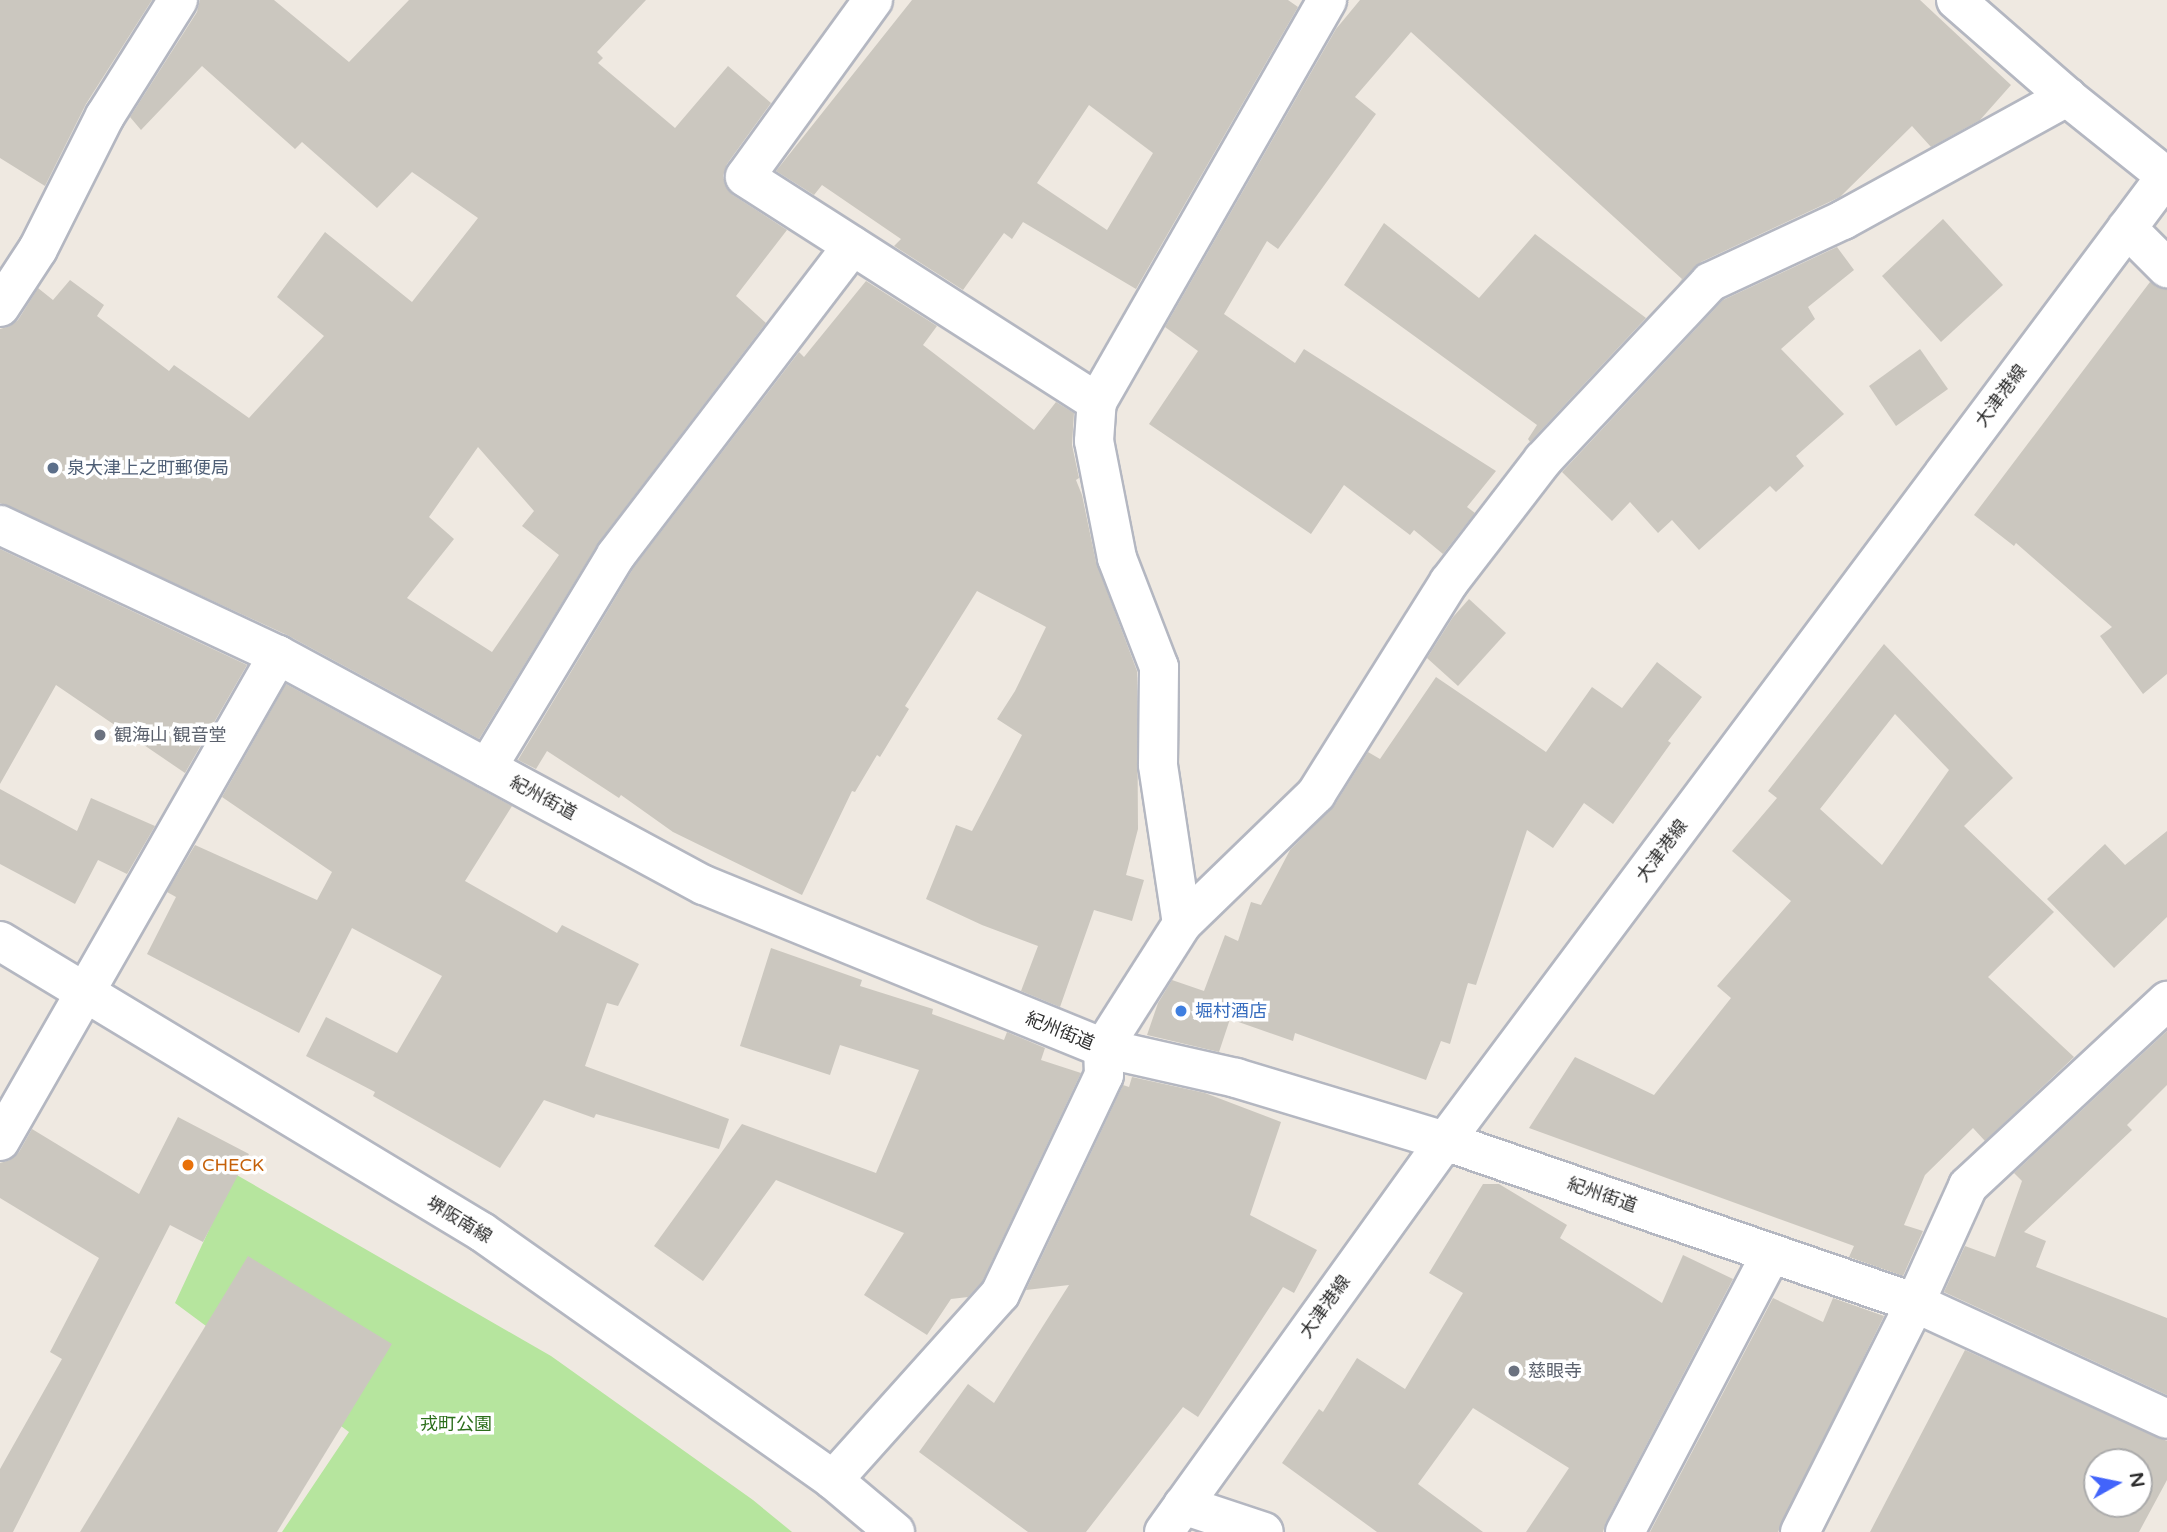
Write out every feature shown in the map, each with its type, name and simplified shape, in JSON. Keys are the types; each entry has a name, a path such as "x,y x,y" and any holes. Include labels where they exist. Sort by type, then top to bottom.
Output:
{"street":[{"path":"0,307 38,249 104,116 178,0"},
{"path":"873,0 745,177 1097,402"},
{"path":"1182,923 1158,765 1159,667 1117,558 1094,442 1097,402 1327,0"},
{"path":"1956,0 2067,97 2166,176"},
{"path":"833,1480 1000,1294 1104,1075 1103,1048 1182,923 1316,794 1449,582 1543,460 1710,282 1843,220 2067,97"},
{"name":"大津港線","path":"1173,1519 1445,1141 2166,176"},
{"path":"2127,228 2167,268"},
{"path":"487,768 616,555 852,246"},
{"name":"紀州街道","path":"0,525 278,654 704,885 1103,1048 1236,1078 1445,1141 1915,1303 2167,1419"},
{"path":"0,1141 278,654"},
{"name":"堺阪南線","path":"0,941 482,1232 833,1480 895,1532"},
{"path":"1800,1532 1915,1303 1968,1186 2167,1001"},
{"path":"1625,1532 1771,1254"},
{"path":"1173,1519 1264,1532"}],"green space":[{"name":"戎町公園","path":"235,1174 551,1356 753,1500 792,1532 282,1532 349,1432 175,1303"}],"building":[{"path":"0,0 152,0 86,104 45,186 0,158"},
{"path":"200,0 274,0 349,62 409,0 646,0 597,52 603,58 598,63 675,128 728,66 771,103 727,164 723,176 726,187 733,195 787,230 736,296 766,323 599,542 479,739 287,635 0,503 0,329 18,320 38,288 53,300 70,280 104,305 97,316 169,371 174,365 249,418 324,336 277,297 325,232 412,302 478,218 412,172 377,208 302,142 295,149 202,66 141,130 130,117 197,12","holes":["478,447 534,511 522,526 559,555 492,652 407,598 454,539 429,517"]},
{"path":"912,0 1288,0 1298,7 1136,289 1023,222 1012,239 1004,233 963,290 894,246 901,239 822,185 814,195 776,171","holes":["1089,105 1153,153 1107,230 1037,183"]},
{"path":"1360,0 1920,0 2011,85 1980,120 1931,147 1912,126 1840,197 1701,262 1678,284 1682,279 1411,32 1355,97 1376,114 1278,249 1267,241 1224,314 1295,363 1304,349 1496,471 1467,507 1475,513 1443,554 1414,530 1410,535 1344,485 1311,534 1149,424 1198,351 1165,327 1336,29"},
{"path":"1943,219 2003,285 1941,342 1882,276"},
{"path":"1384,223 1479,298 1535,234 1646,318 1530,442 1528,439 1537,425 1344,285"},
{"path":"1837,247 1854,270 1808,307 1815,319 1781,349 1844,414 1796,456 1804,466 1776,492 1770,486 1699,550 1672,520 1658,533 1630,502 1612,521 1562,472 1723,300"},
{"path":"866,281 937,326 923,345 1034,430 1056,402 1074,413 1072,445 1079,478 1076,480 1082,495 1096,562 1137,671 1138,829 1126,875 1144,880 1132,921 1094,910 1060,1007 1021,991 1038,946 982,925 926,899 956,825 972,831 1022,735 997,719 1015,691 1046,627 977,591 905,706 909,709 880,757 877,755 855,792 852,791 802,895 673,832 621,795 619,798 547,751 536,769 518,760 634,567 799,352 804,357"},
{"path":"2150,282 2167,289 2167,674 2143,694 2100,636 2112,627 2016,543 2014,546 1974,515"},
{"path":"1920,349 1948,389 1896,426 1869,386"},
{"path":"0,549 247,665 185,773 56,685 0,784"},
{"path":"1469,599 1506,633 1458,686 1427,658 1453,617"},
{"path":"1884,644 2013,778 1964,826 2054,912 1988,977 2074,1057 1985,1141 1973,1128 1925,1175 1904,1225 1923,1231 1903,1276 1849,1257 1854,1246 1529,1128 1575,1057 1654,1095 1731,998 1717,986 1791,901 1732,851 1777,798 1768,791","holes":["1895,714 1949,770 1882,865 1820,809"]},
{"path":"1657,662 1702,697 1668,741 1671,743 1613,824 1584,803 1553,848 1527,830 1476,985 1468,983 1450,1044 1441,1041 1426,1080 1295,1033 1293,1041 1230,1019 1219,1052 1147,1035 1158,1003 1172,980 1204,991 1225,935 1238,941 1251,902 1261,905 1290,850 1334,806 1368,752 1380,759 1436,677 1546,752 1592,687 1622,708"},
{"path":"286,684 512,806 465,881 557,933 562,925 639,964 618,1006 607,1003 585,1066 729,1119 719,1149 596,1114 594,1118 544,1100 500,1168 373,1096 375,1092 306,1056 326,1017 397,1053 442,976 352,928 299,1033 147,954 176,897 167,892 195,845 317,900 332,872 222,797"},
{"path":"0,789 77,831 91,798 155,826 127,874 98,860 75,904 0,864"},
{"path":"2167,831 2167,917 2114,968 2047,899 2105,844 2125,865"},
{"path":"771,948 862,980 860,986 933,1009 932,1014 1004,1040 1007,1032 1045,1048 1041,1060 1081,1073 982,1282 968,1297 951,1299 927,1335 864,1295 904,1233 776,1180 703,1281 654,1246 742,1124 876,1173 919,1070 840,1045 830,1075 740,1046"},
{"path":"2167,1031 2167,1085 2127,1125 2132,1130 2024,1232 2046,1241 2036,1267 2167,1318 2167,1395 1944,1292 1965,1246 1995,1257 2022,1181 2014,1173"},
{"path":"1132,1077 1205,1093 1281,1122 1250,1215 1317,1250 1294,1293 1283,1287 1198,1417 1183,1407 1086,1532 1028,1532 919,1452 968,1384 994,1403 1069,1285 1026,1290 1123,1085 1129,1087"},
{"path":"178,1117 249,1154 203,1242 170,1225 13,1532 0,1532 0,1469 62,1359 50,1352 99,1258 0,1198 0,1163 10,1160 19,1152 32,1129 139,1194"},
{"path":"1483,1184 1499,1184 1567,1225 1560,1238 1662,1303 1683,1255 1733,1279 1603,1532 1526,1532 1569,1468 1473,1408 1418,1484 1483,1532 1377,1532 1282,1463 1319,1409 1323,1412 1357,1358 1405,1389 1463,1293 1429,1273"},
{"path":"248,1256 392,1344 277,1532 80,1532"},
{"path":"1773,1298 1823,1322 1833,1298 1884,1316 1778,1532 1650,1532"},
{"path":"1965,1350 2167,1441 2167,1480 2153,1506 2153,1448 2083,1448 2083,1518 2147,1518 2139,1532 1870,1532"}],"place":[{"name":"泉大津上之町郵便局","path":"53,468"},
{"name":"観海山 観音堂","path":"100,735"},
{"name":"堀村酒店","path":"1181,1011"},
{"name":"CHECK","path":"188,1165"},
{"name":"慈眼寺","path":"1514,1371"}]}
